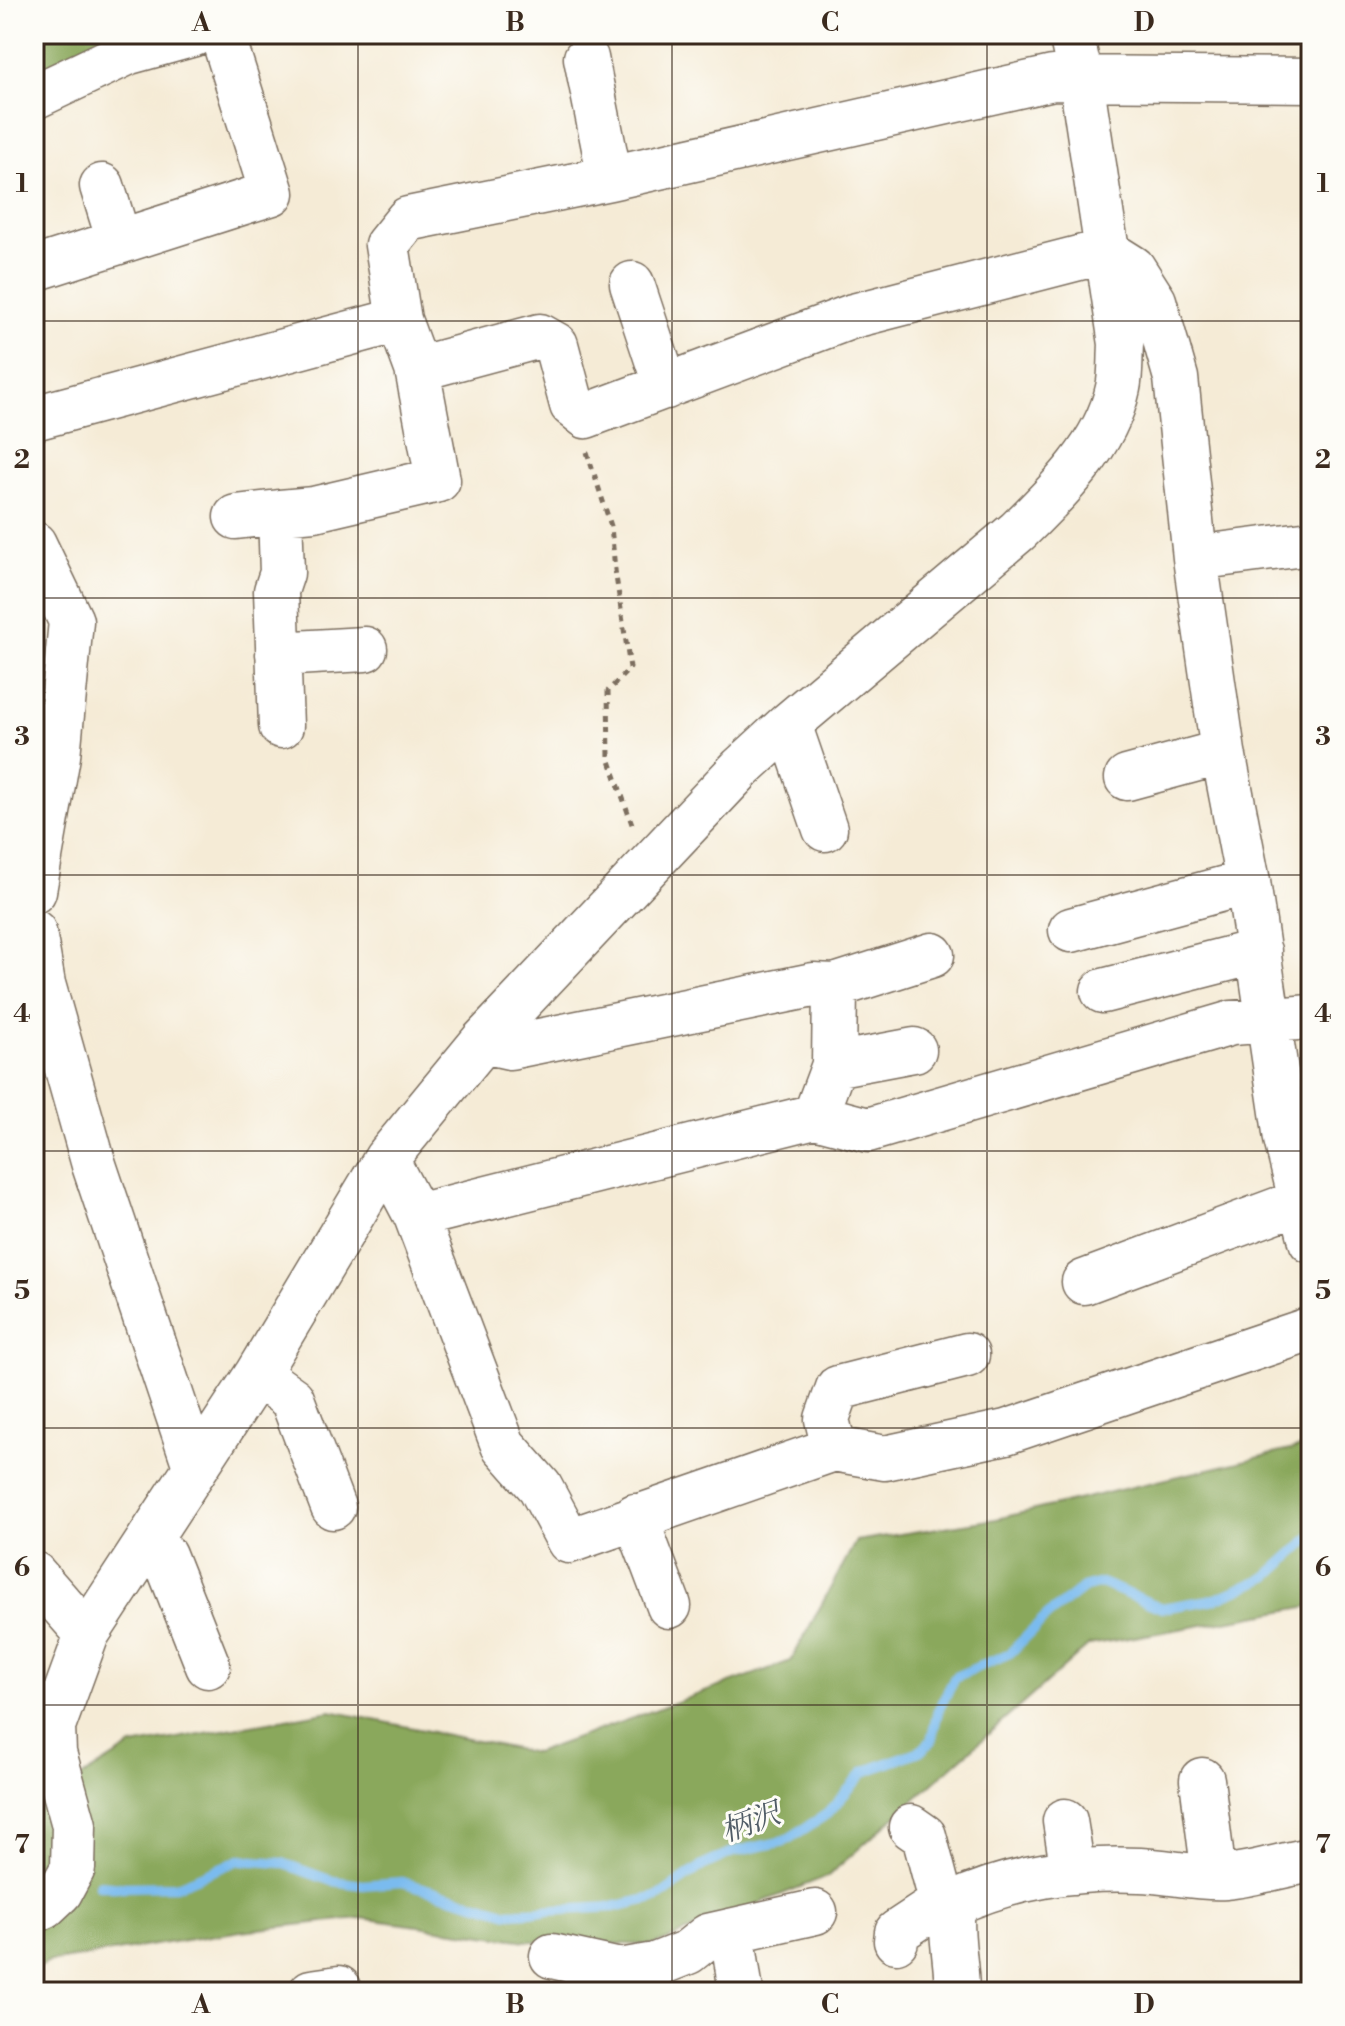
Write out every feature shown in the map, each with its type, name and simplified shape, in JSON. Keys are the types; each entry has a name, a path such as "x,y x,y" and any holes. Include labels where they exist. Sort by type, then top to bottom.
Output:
{"street":[{"path":"34,97 129,52 194,34"},
{"path":"34,269 272,193 222,34"},
{"path":"34,1911 45,1906 60,1892 73,1868 74,1825 54,1753 53,1727 87,1634 257,1374 386,1159 483,1041 732,777 789,724 1018,531 1049,501 1082,461 1105,424 1118,388 1121,344 1081,79 1071,34"},
{"path":"586,58 610,178"},
{"path":"236,517 314,509 438,480 417,369 399,320 387,245 408,219 610,178 1053,78 1311,80"},
{"path":"102,186 119,241"},
{"path":"417,369 540,336 556,345 572,405 586,416 853,316 1106,251 1133,268 1154,301 1176,378 1195,558 1223,752 1259,951 1290,1020 1286,1139 1306,1221 1084,1282"},
{"path":"632,284 666,387"},
{"path":"34,418 399,320"},
{"path":"280,512 282,573 276,591 281,726"},
{"path":"1195,558 1311,543"},
{"path":"34,544 71,621 58,756 34,891"},
{"path":"278,654 365,649"},
{"path":"789,724 825,829"},
{"path":"1127,778 1223,752"},
{"path":"1071,930 1248,882"},
{"path":"34,932 43,984 94,1165 195,1466"},
{"path":"1103,991 1259,951"},
{"path":"483,1041 510,1047 813,985 835,986 932,955"},
{"path":"815,1116 834,1065 835,986"},
{"path":"416,1216 815,1116 868,1130 1232,1023 1290,1020"},
{"path":"834,1065 914,1050"},
{"path":"386,1159 416,1216 503,1445 540,1487 569,1541 834,1449 885,1458 1010,1446 1183,1392 1311,1329"},
{"path":"834,1449 827,1419 838,1388 967,1355"},
{"path":"257,1374 292,1399 333,1507"},
{"path":"635,1516 669,1606"},
{"path":"146,1545 164,1555 208,1666"},
{"path":"34,1574 87,1634"},
{"path":"1202,1780 1211,1876"},
{"path":"1065,1821 1073,1872"},
{"path":"911,1827 924,1836 939,1893 950,1901"},
{"path":"896,1941 897,1932 950,1901 1040,1875 1141,1870 1226,1877 1311,1860"},
{"path":"950,1901 957,1992"},
{"path":"552,1956 620,1971 655,1965 688,1952 708,1936 815,1912"},
{"path":"732,1931 741,1992"}],"path":[{"path":"581,412 578,424 611,526 630,668 608,691 609,758 640,848 655,859"}],"green space":[{"path":"34,34 127,34 34,77"},
{"path":"1311,1445 1311,1606 1089,1645 828,1876 654,1945 527,1941 360,1918 241,1931 49,1962 34,1970 34,1807 132,1746 331,1711 535,1753 791,1661 856,1541 996,1519"}],"waterway":[{"name":"柄沢","path":"99,1885 177,1886 239,1860 282,1863 332,1881 363,1885 402,1882 509,1913 613,1907 658,1897 702,1866 733,1852 785,1841 827,1814 864,1772 922,1750 931,1741 938,1711 955,1677 1010,1653 1048,1615 1083,1588 1101,1583 1162,1608 1216,1599 1267,1577 1311,1537"},
{"name":"柄沢","path":"34,1875 38,1876"}]}
